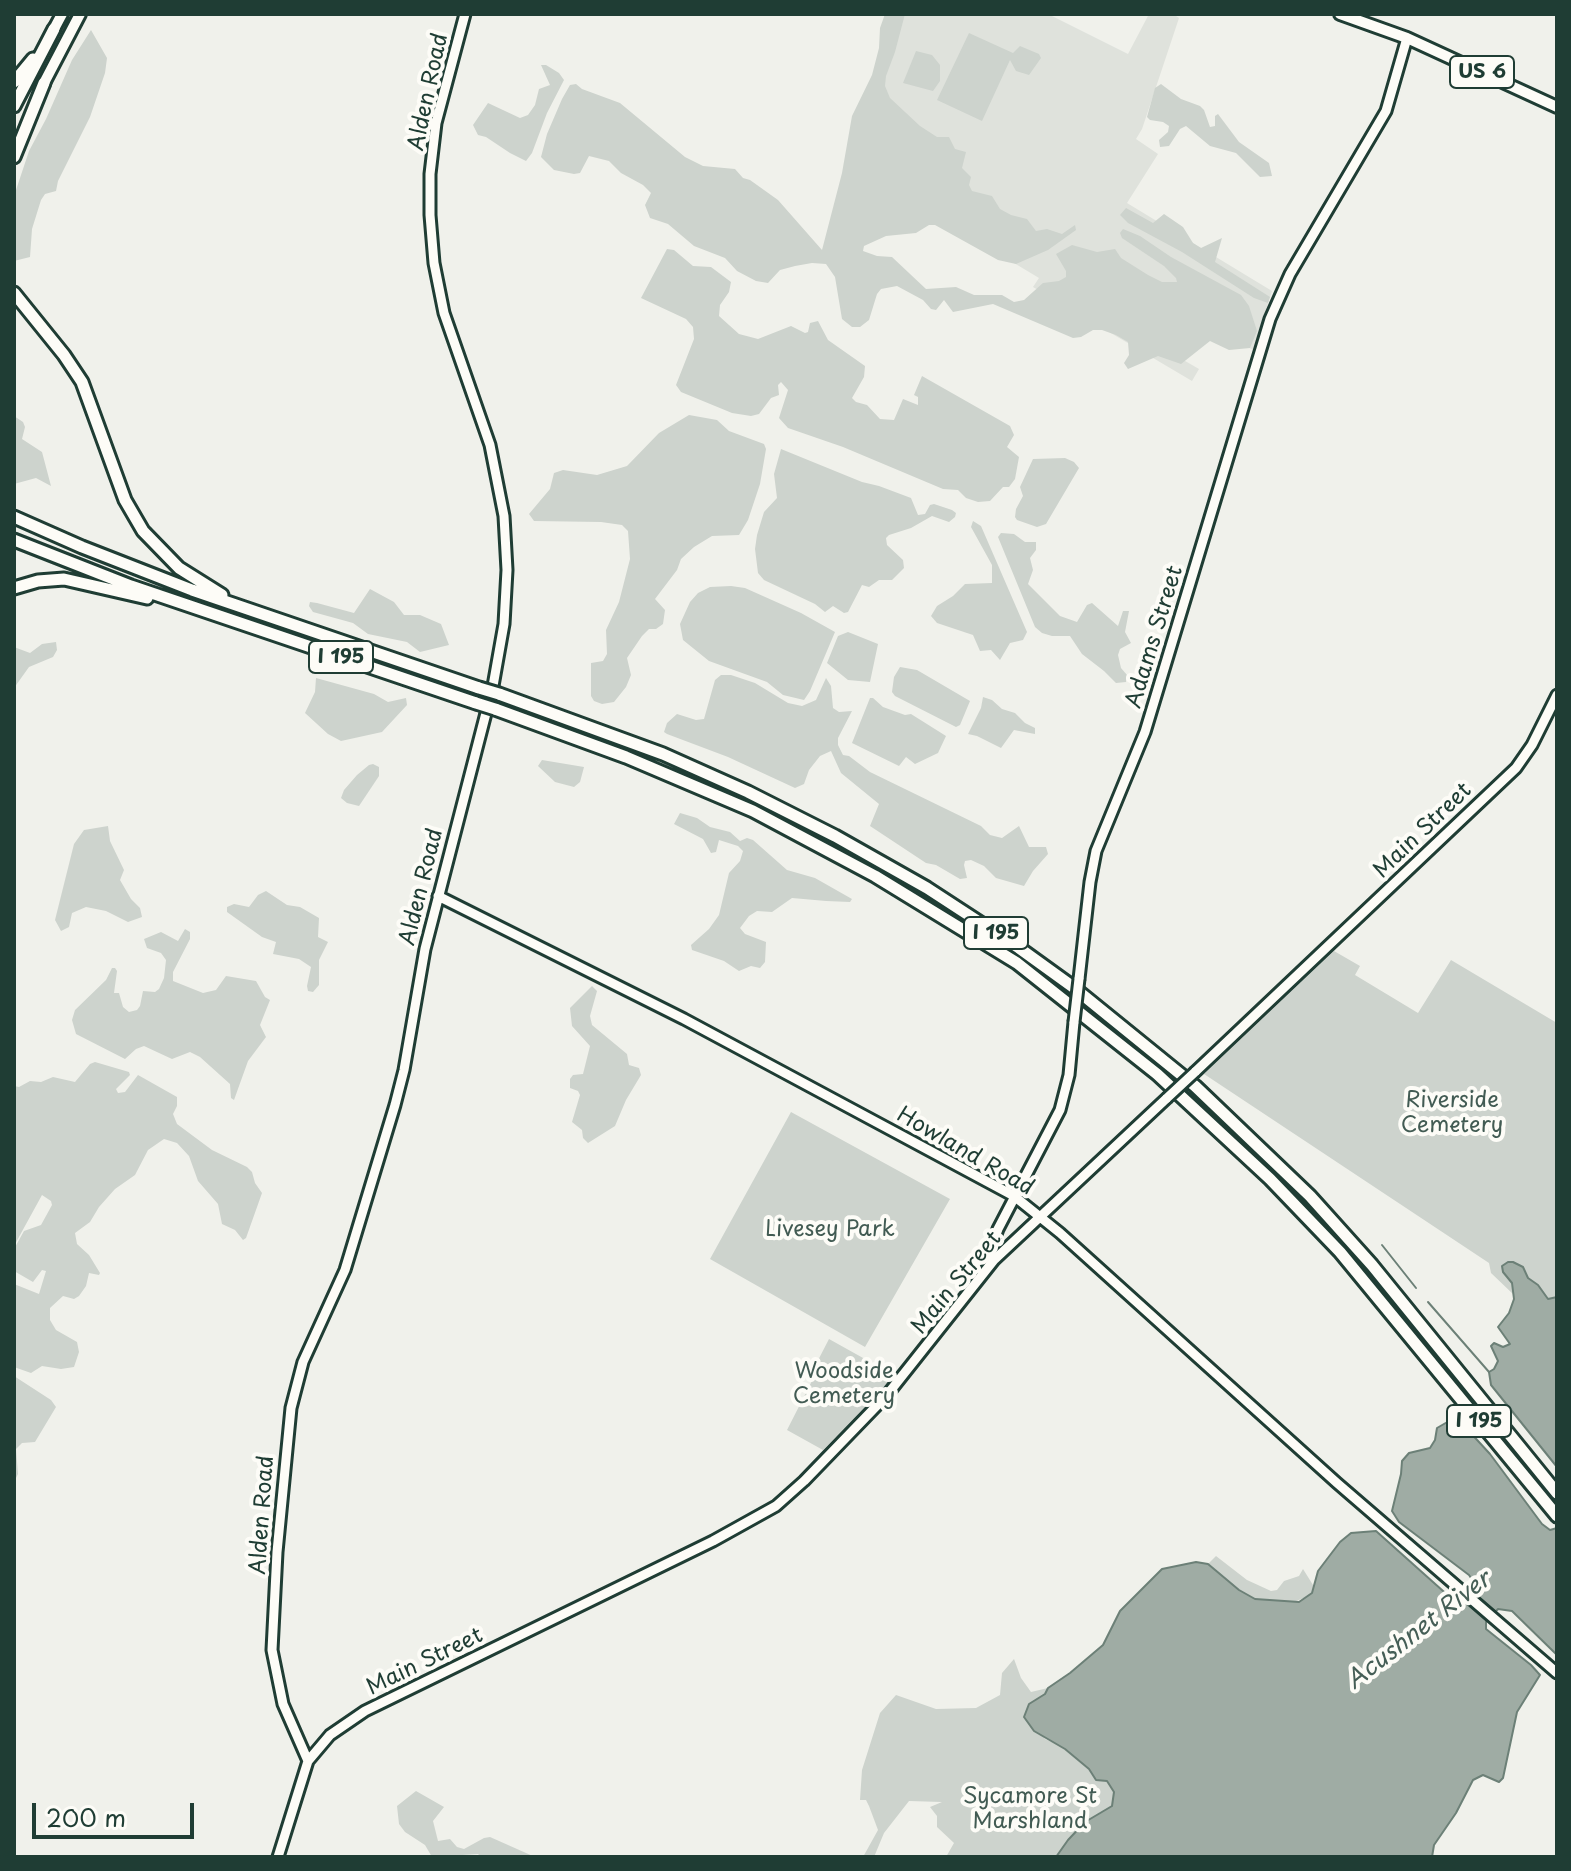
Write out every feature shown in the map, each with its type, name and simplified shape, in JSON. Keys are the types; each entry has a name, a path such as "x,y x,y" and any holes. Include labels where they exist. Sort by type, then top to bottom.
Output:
{"highway":[{"path":"14,106 62,14"},
{"path":"14,140 80,14"},
{"name":"US 6","path":"1340,14 1407,38 1557,107"},
{"path":"14,82 54,29"},
{"path":"14,157 44,83"},
{"path":"14,293 82,382 125,500 143,531 179,568 258,613"},
{"name":"I 195","path":"14,517 136,569 639,744 757,796 891,867 1019,948 1134,1034 1227,1115 1329,1216 1557,1493"},
{"name":"I 195","path":"14,540 206,612 495,709 642,763 768,819 875,876 1017,963 1125,1047 1229,1138 1334,1246 1557,1516"},
{"path":"14,588 38,581 64,579 206,612"}],"main road":[{"name":"Alden Road","path":"308,1761 283,1704 272,1650 277,1552 290,1416 301,1368 345,1270 393,1112 404,1070 421,967 495,676 504,624 507,583 504,516 495,465 444,313 434,263 430,215 430,174 436,123 465,14"},
{"name":"Adams Street","path":"994,1260 989,1254 992,1245 1060,1110 1069,1075 1096,851 1145,732 1270,319 1290,274 1386,111 1407,38"},
{"name":"Main Street","path":"308,1761 327,1738 365,1711 713,1541 776,1506 887,1395 994,1260 1516,768 1532,745 1557,695"},
{"name":"Howland Road","path":"438,896 684,1019 1014,1196 1557,1673"},
{"path":"278,1857 308,1761"}],"shaded area":[{"path":"902,14 1048,14 1128,54 1149,14 1173,14 1179,18 1136,139 1158,154 1127,203 1272,291 1253,350 1202,319 1180,358 1199,369 1192,381 1033,287 1039,278 856,168"}],"green space":[{"path":"885,14 905,14 886,76 885,86 890,98 920,126 937,137 949,137 955,149 966,152 962,168 971,177 969,185 972,191 992,196 1000,209 1027,219 1036,231 1047,229 1062,234 1075,225 1076,230 1048,250 1016,264 998,260 935,225 916,233 886,236 864,246 863,251 892,257 926,289 956,287 974,295 1002,295 1014,302 1024,300 1043,283 1066,277 1056,254 1072,245 1097,252 1115,249 1121,258 1148,275 1162,282 1177,282 1164,266 1122,238 1120,233 1123,229 1241,295 1249,306 1257,331 1250,348 1229,350 1210,341 1181,364 1158,356 1128,369 1124,363 1129,355 1128,342 1116,335 1093,330 1073,338 993,304 953,312 944,300 936,310 931,309 923,300 897,286 881,289 869,320 860,327 852,327 842,319 835,277 826,264 795,266 780,270 768,283 756,281 737,271 725,258 694,246 668,224 650,218 645,205 651,193 609,161 589,156 580,173 574,174 554,170 541,157 562,99 570,85 576,84 620,103 685,157 703,166 735,169 743,178 778,200 822,250 842,173 852,116 872,75"},
{"path":"91,30 107,58 105,73 90,117 56,191 45,194 41,200 32,229 30,257 14,261 16,190 29,151 72,60"},
{"path":"969,33 1013,53 1020,46 1039,54 1041,58 1029,75 1016,71 1010,60 982,121 937,100"},
{"path":"916,51 932,55 940,65 940,81 933,91 903,83"},
{"path":"541,65 559,73 564,80 526,161 478,135 473,125 488,103 520,118 528,115 535,105 539,89 550,85"},
{"path":"1161,84 1181,99 1200,106 1210,127 1215,126 1215,116 1218,114 1239,142 1269,163 1272,176 1260,177 1236,153 1210,146 1186,126 1180,129 1169,146 1160,147 1159,140 1168,132 1169,126 1147,117 1155,88"},
{"path":"1126,208 1153,223 1164,214 1183,227 1193,243 1201,248 1222,238 1215,262 1270,297 1268,303 1254,298 1182,252 1128,223 1120,215"},
{"path":"667,249 674,250 693,266 711,267 731,282 729,292 720,305 719,316 739,334 758,339 791,326 805,333 810,323 818,321 828,340 865,366 864,377 852,398 867,405 880,419 894,420 903,399 918,405 918,397 914,395 922,376 1010,426 1014,435 1007,447 1019,457 1015,479 990,501 978,502 966,498 958,490 943,489 843,447 788,428 779,418 788,390 781,382 778,385 779,395 771,398 759,414 751,416 732,413 681,392 676,385 694,339 693,327 686,319 641,298"},
{"path":"689,415 717,420 729,431 764,444 766,449 760,484 748,520 739,535 712,536 681,559 677,570 655,599 665,610 663,624 649,629 642,636 627,658 631,675 626,687 614,702 602,704 591,696 591,663 603,661 607,654 606,630 619,602 630,559 628,531 622,525 601,522 534,521 529,514 550,489 554,473 563,470 597,475 627,466 659,433"},
{"path":"14,416 25,427 22,439 42,452 51,486 36,478 14,484"},
{"path":"781,449 911,498 918,515 925,514 934,504 952,510 956,513 955,517 949,522 932,516 911,528 889,535 887,545 903,560 904,568 892,580 879,580 869,587 862,585 848,612 844,613 833,606 825,612 815,604 764,580 758,573 757,535 764,512 777,498 774,474"},
{"path":"1065,458 1079,468 1046,524 1037,527 1017,520 1016,509 1023,496 1020,487 1033,459"},
{"path":"973,521 981,526 1027,632 1023,640 1010,643 1000,660 991,650 980,651 973,635 937,623 931,616 937,606 965,584 992,583 992,565 971,527"},
{"path":"1001,533 1014,534 1025,542 1036,542 1036,550 1030,558 1033,570 1028,584 1060,616 1077,622 1087,605 1092,603 1118,626 1123,611 1129,611 1125,632 1131,643 1120,649 1118,655 1121,668 1127,675 1126,682 1116,683 1082,654 1070,636 1052,636 1035,627 998,537"},
{"path":"710,587 745,588 835,632 804,700 783,695 767,682 709,661 683,640 680,624 698,593"},
{"path":"370,589 394,602 404,615 420,615 441,624 449,645 420,652 407,642 368,634 353,623 313,612 309,606 310,602 317,603 354,613"},
{"path":"848,632 878,644 870,682 848,680 827,663 838,636"},
{"path":"56,642 57,650 53,657 29,667 14,688 14,647 30,653 42,644"},
{"path":"900,667 917,670 970,701 960,725 956,727 895,696 892,692 894,677"},
{"path":"721,675 755,683 788,703 802,706 816,700 826,678 831,686 833,708 839,712 852,711 838,738 843,755 870,772 981,826 990,835 1002,838 1019,826 1029,847 1046,847 1048,854 1024,886 996,878 984,866 971,860 965,861 964,865 967,878 960,879 936,865 926,863 870,826 879,804 841,773 831,751 820,756 809,770 804,784 795,788 664,732 667,723 677,714 696,720 704,719 715,680"},
{"path":"316,678 374,694 388,702 406,698 407,705 382,732 341,741 328,734 305,713 315,692"},
{"path":"983,697 1015,713 1035,728 1035,734 1014,730 1001,748 968,734"},
{"path":"870,698 883,707 905,715 911,714 946,736 938,753 915,764 906,757 899,766 852,743"},
{"path":"542,760 584,767 580,782 574,787 555,782 538,766"},
{"path":"373,764 379,767 379,776 359,806 347,803 341,798 344,790 357,775"},
{"path":"680,813 697,818 710,827 730,832 740,841 747,838 753,840 787,870 815,878 852,899 850,902 792,898 772,912 757,911 749,916 740,928 745,934 766,942 765,962 760,968 751,966 739,971 724,961 692,950 691,945 719,915 729,873 740,861 743,851 738,846 719,840 716,852 711,853 703,839 674,824"},
{"path":"108,826 110,841 124,870 120,880 140,908 142,917 128,922 106,911 86,907 72,913 69,927 61,931 55,920 74,844 84,830"},
{"path":"266,891 287,905 300,907 319,918 318,937 328,942 319,960 319,985 313,992 308,991 307,986 311,967 299,959 273,954 276,942 262,937 227,912 227,907 234,904 249,907 258,895"},
{"path":"185,929 190,932 190,939 173,972 173,981 203,993 216,990 226,976 256,981 270,1000 260,1025 266,1037 248,1061 234,1100 231,1098 230,1084 190,1052 172,1059 144,1046 125,1059 76,1034 72,1020 75,1010 106,980 112,968 117,971 114,993 119,993 123,1007 129,1012 140,1006 143,991 155,992 159,989 166,960 161,953 147,948 144,939 161,932 178,941"},
{"name":"Riverside Cemetery","path":"1334,951 1360,966 1355,975 1418,1013 1451,960 1557,1023 1557,1297 1548,1299 1543,1295 1523,1267 1504,1274 1512,1283 1513,1294 1491,1273 1489,1263 1204,1074"},
{"path":"592,986 597,991 590,1016 592,1025 627,1054 629,1065 639,1068 641,1075 615,1126 588,1143 583,1138 582,1130 572,1122 580,1095 570,1088 570,1079 573,1075 583,1074 590,1046 572,1026 570,1008"},
{"path":"95,1062 129,1072 130,1075 116,1089 118,1093 125,1092 138,1075 177,1097 173,1114 177,1124 212,1150 247,1167 262,1193 243,1240 235,1230 222,1224 218,1204 198,1181 189,1156 177,1143 164,1139 148,1150 135,1175 115,1189 90,1222 75,1233 77,1244 89,1255 100,1273 89,1273 86,1286 79,1296 74,1299 63,1296 50,1308 50,1320 56,1330 77,1342 79,1352 74,1367 61,1369 42,1366 31,1373 14,1367 14,1284 39,1294 46,1271 42,1270 33,1282 14,1271 14,1249 24,1231 41,1225 52,1205 42,1195 14,1246 14,1086 53,1077 75,1082"},
{"name":"Livesey Park","path":"791,1112 950,1199 865,1347 710,1259"},
{"name":"Woodside Cemetery","path":"829,1339 890,1373 893,1378 823,1450 787,1430 816,1373 813,1370"},
{"path":"14,1376 51,1400 56,1407 35,1442 22,1443 16,1449 18,1474 14,1482"},
{"path":"1216,1556 1247,1580 1271,1591 1277,1590 1284,1581 1299,1576 1303,1569 1313,1585 1313,1591 1309,1596 1291,1603 1255,1599 1208,1564"},
{"name":"Sycamore St Marshland","path":"1014,1659 1021,1678 1031,1692 1048,1688 1045,1694 1029,1704 1027,1713 1045,1739 1059,1745 1093,1773 1116,1786 1112,1806 1085,1822 1056,1857 946,1857 954,1843 937,1827 937,1816 930,1807 942,1802 909,1801 884,1833 874,1857 863,1857 878,1830 866,1800 860,1800 862,1770 880,1713 896,1695 936,1709 976,1708 1000,1695 1002,1673"},
{"path":"416,1791 444,1807 433,1821 438,1841 450,1839 457,1847 464,1849 490,1837 535,1857 481,1857 478,1854 432,1857 425,1845 405,1832 399,1824 397,1806"}],"water":[{"path":"1508,1262 1523,1267 1528,1278 1538,1285 1548,1299 1557,1297 1557,1467 1491,1385 1489,1372 1498,1361 1491,1346 1494,1343 1503,1347 1510,1344 1498,1327 1509,1313 1514,1299 1512,1283 1502,1266"},
{"name":"Acushnet River","path":"1456,1417 1490,1454 1542,1524 1550,1530 1557,1528 1557,1655 1512,1611 1498,1609 1486,1622 1486,1629 1540,1675 1517,1712 1503,1778 1499,1782 1483,1775 1473,1780 1456,1813 1434,1845 1432,1857 1056,1857 1085,1822 1112,1806 1114,1792 1107,1781 1096,1780 1089,1769 1065,1749 1034,1731 1024,1717 1029,1704 1103,1645 1120,1611 1162,1569 1196,1562 1208,1564 1255,1599 1299,1602 1312,1593 1318,1571 1340,1542 1351,1533 1376,1531 1452,1599 1457,1599 1470,1589 1473,1581 1469,1575 1399,1522 1392,1511 1402,1461 1409,1453 1430,1448 1437,1428"}],"waterway":[{"path":"1382,1245 1416,1288"},
{"path":"1428,1302 1489,1372"}]}
